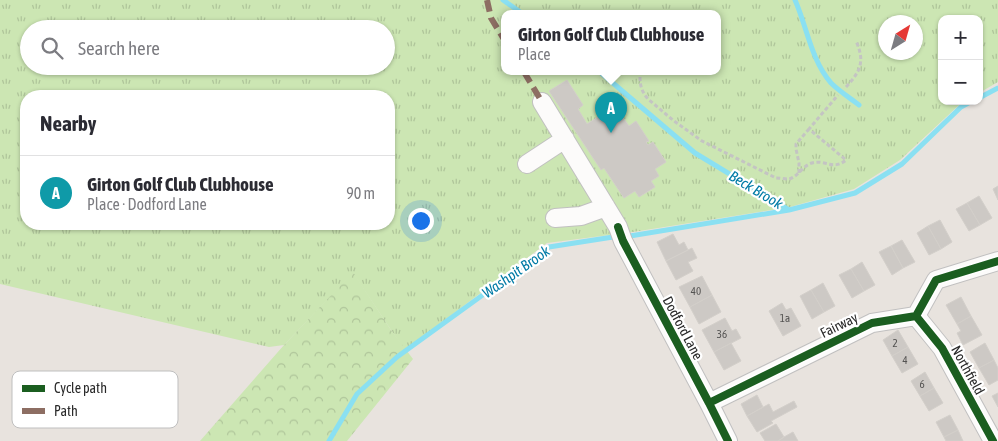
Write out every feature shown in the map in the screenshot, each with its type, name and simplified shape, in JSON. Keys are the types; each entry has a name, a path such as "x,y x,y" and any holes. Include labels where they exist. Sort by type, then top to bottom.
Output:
{"street":[{"name":"Dodford Lane","path":"542,102 606,207 728,441"},
{"path":"527,164 565,139"},
{"path":"555,218 581,216 606,207"},
{"path":"916,316 936,280 998,261"},
{"name":"Fairway","path":"709,403 872,323 916,316"},
{"name":"Northfield","path":"916,316 942,348 993,441"}],"path":[{"path":"846,87 860,69 860,52 856,41"},
{"path":"640,77 640,85 648,100 674,121 702,141 776,178 788,179 812,163 836,165 842,164 846,160 809,129"},
{"path":"799,173 800,163 796,154 796,144 838,95"}],"green space":[{"path":"0,0 998,0 998,82 983,91 983,15 938,15 938,105 959,105 900,160 854,189 790,207 633,232 547,243 405,350 353,273 284,345 269,347 0,284"},
{"path":"353,272 391,330 413,359 347,441 200,441 284,345"}],"building":[{"path":"567,80 583,105 578,109 587,124 615,106 629,126 636,121 649,141 646,142 648,145 653,142 666,162 655,169 659,176 651,181 655,187 639,197 635,191 624,198 604,168 601,170 549,91"},
{"path":"998,186 998,200 993,189"},
{"path":"979,196 992,218 980,225 967,203"},
{"path":"967,203 980,225 969,231 956,209"},
{"path":"940,220 952,242 941,249 928,226"},
{"path":"928,226 941,249 929,255 917,233"},
{"path":"673,234 679,245 684,242 688,250 666,261 657,242"},
{"path":"902,240 915,262 903,268 891,246"},
{"path":"891,246 903,268 892,275 879,252"},
{"path":"692,248 697,258 688,262 693,271 676,280 666,261"},
{"path":"862,262 875,285 864,291 851,269"},
{"path":"851,269 864,291 852,298 839,275"},
{"path":"702,276 712,295 690,307 679,287"},
{"path":"823,283 835,306 824,312 811,290"},
{"path":"811,290 824,312 812,319 800,296"},
{"path":"712,295 721,312 699,324 690,307"},
{"path":"961,297 971,316 957,324 946,305"},
{"path":"782,303 786,310 791,308 801,326 783,336 769,311"},
{"path":"971,316 982,335 963,345 957,333 961,331 957,324"},
{"path":"725,318 732,331 736,329 741,338 714,352 702,330"},
{"path":"898,330 908,347 892,356 883,340"},
{"path":"731,343 741,361 724,370 714,352"},
{"path":"985,343 994,360 979,368 970,352"},
{"path":"908,347 918,364 902,373 892,356"},
{"path":"994,360 998,368 998,380 989,385 979,368"},
{"path":"925,372 934,388 920,396 911,381"},
{"path":"934,388 943,403 929,411 920,396"},
{"path":"998,393 998,407 992,396"},
{"path":"757,395 763,407 747,416 741,404"},
{"path":"794,401 797,407 771,421 773,423 757,432 747,416 769,404 773,412"},
{"path":"950,415 958,430 944,437 936,422"},
{"path":"776,424 784,437 778,441 765,441 760,433"},
{"path":"958,430 963,441 946,441 944,437"},
{"path":"793,432 798,441 778,441 784,437"}],"waterway":[{"name":"Beck Brook","path":"503,0 517,10"},
{"path":"795,0 814,54 824,74 834,86 859,105"},
{"name":"Beck Brook","path":"604,75 695,153 789,210 855,193 902,164 965,105"},
{"name":"Beck Brook","path":"983,96 998,88"},
{"name":"Washpit Brook","path":"329,441 357,394 397,357 549,247 789,210"}],"marked path":[{"path":"487,0 491,18 501,34"},
{"path":"526,75 542,102"}],"cycle path":[{"path":"618,227 623,241 728,441"},
{"path":"709,403 872,323 916,316 936,280 998,261"},
{"path":"916,316 942,348 993,441"}],"place":[{"name":"Girton Golf Club Clubhouse","path":"611,133"}]}
